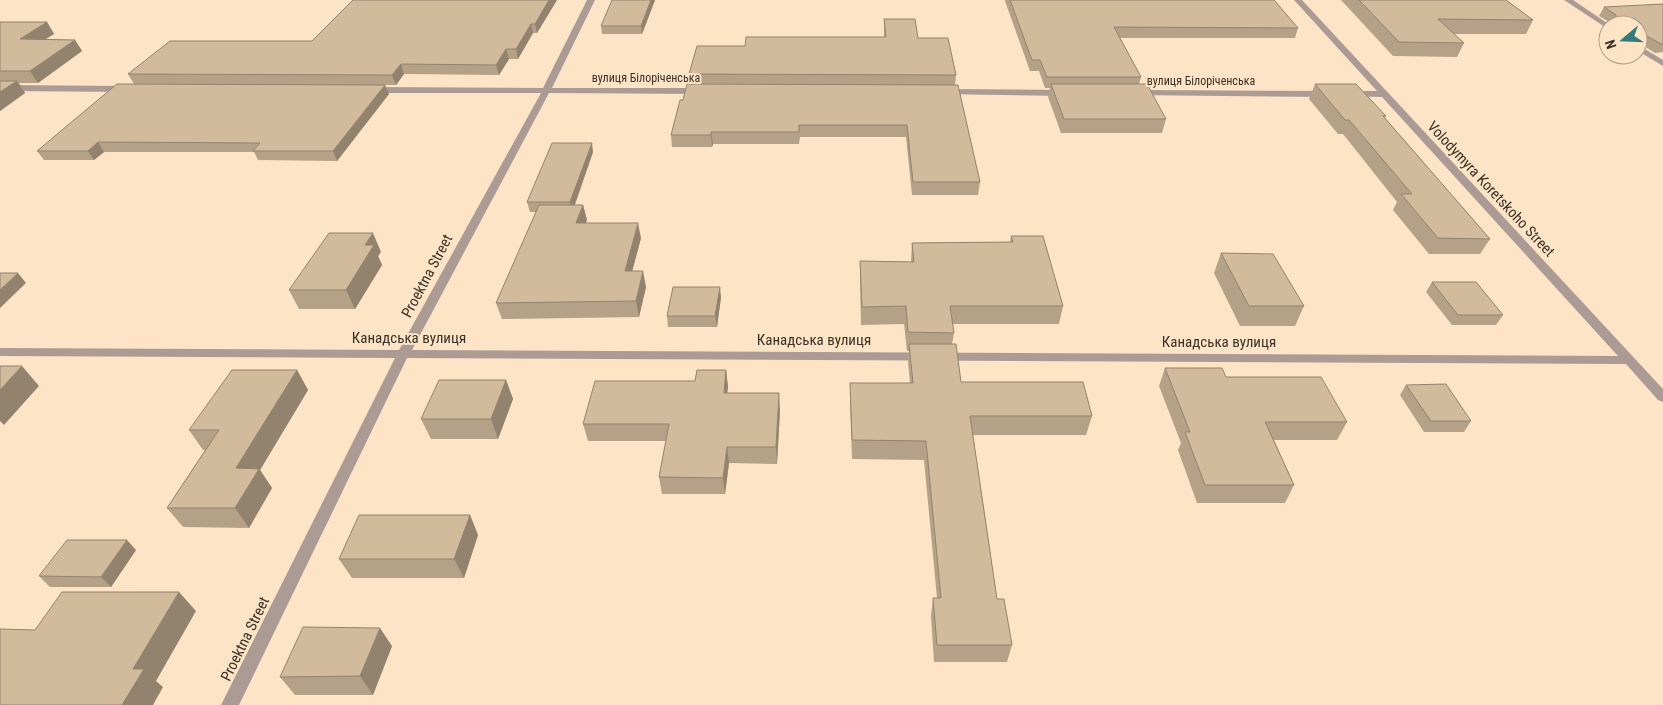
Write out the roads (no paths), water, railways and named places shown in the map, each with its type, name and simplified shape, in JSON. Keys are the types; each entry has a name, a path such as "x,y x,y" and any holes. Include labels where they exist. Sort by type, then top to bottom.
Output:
{"street":[{"name":"Proektna Street","path":"230,705 404,354 546,90 591,0"},
{"name":"Volodymyra Koretskoho Street","path":"1298,0 1382,94 1663,396"},
{"path":"1568,0 1598,20"},
{"path":"1648,54 1663,64"},
{"path":"0,88 139,89"},
{"name":"вулиця Білоріченська","path":"357,90 715,91"},
{"path":"934,92 1074,93"},
{"name":"вулиця Білоріченська","path":"1124,93 1333,94"},
{"path":"1343,94 1382,94"},
{"name":"Канадська вулиця","path":"0,352 1628,360"}]}
